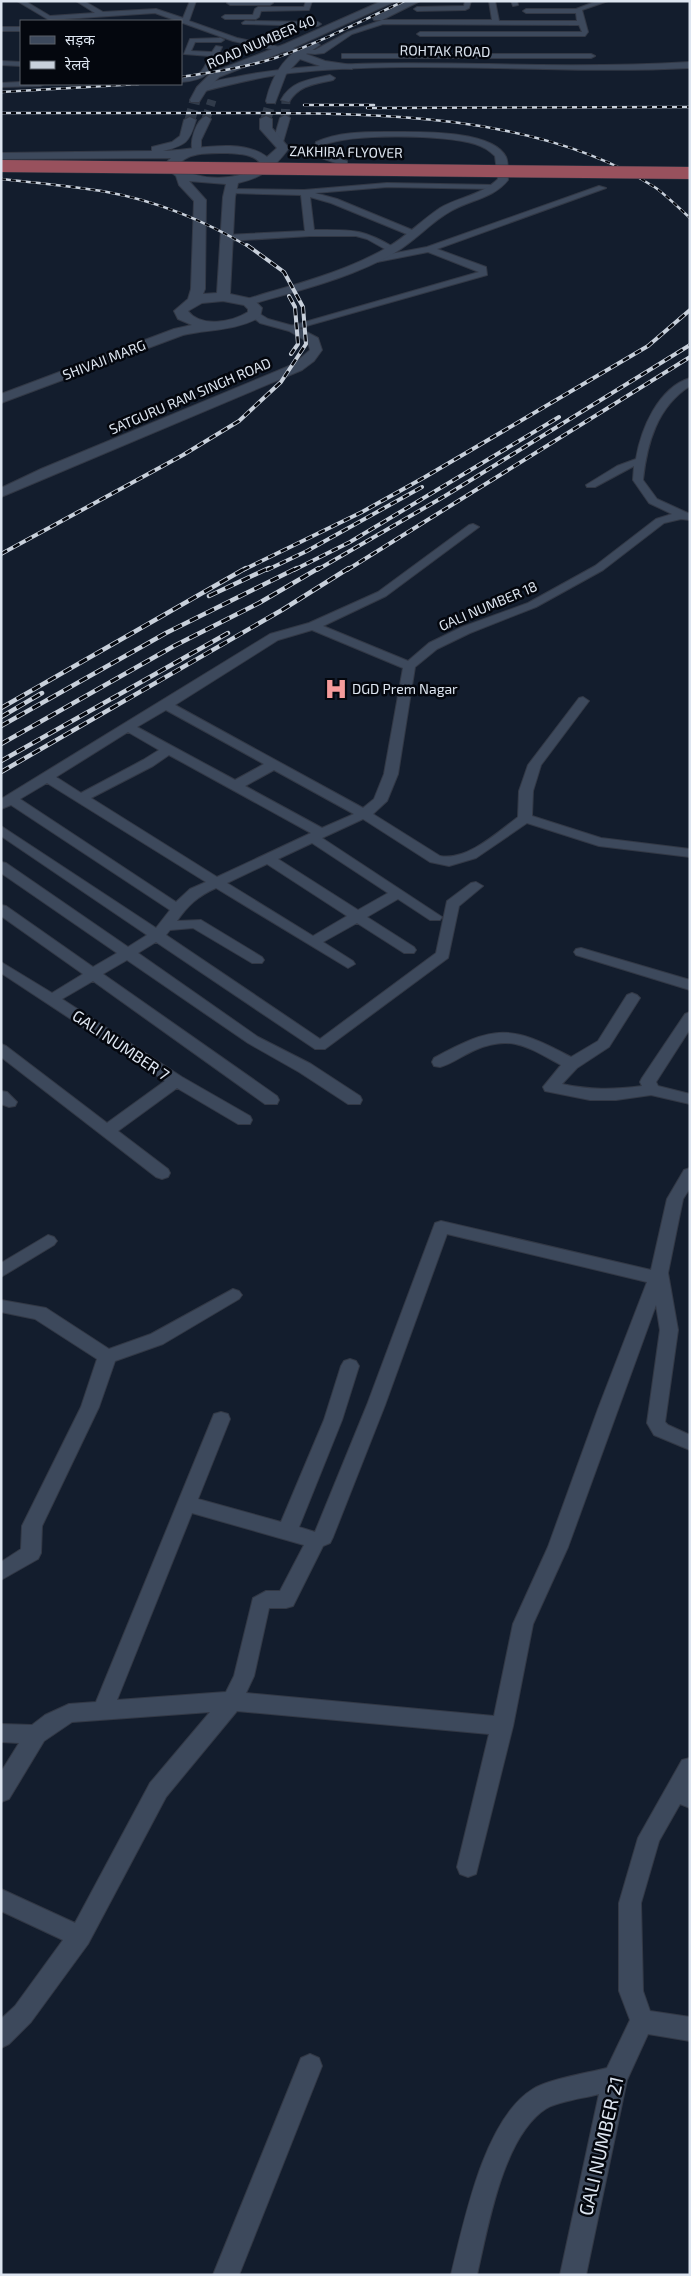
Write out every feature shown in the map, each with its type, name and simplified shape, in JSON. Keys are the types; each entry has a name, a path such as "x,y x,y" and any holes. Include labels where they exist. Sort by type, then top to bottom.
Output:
{"main road":[{"name":"ROAD NUMBER 40","path":"201,89 215,75 391,1"},
{"name":"ROAD NUMBER 40","path":"271,100 274,82 300,53 384,15 416,5"},
{"path":"300,53 324,64 348,67"},
{"path":"195,100 201,89"},
{"path":"1,172 179,174 232,186 266,168 267,164 283,148 266,129 266,119"},
{"path":"190,120 192,145"},
{"path":"112,156 176,144 215,150 244,151 264,159 267,164"},
{"path":"1,156 112,156 192,145"},
{"path":"192,145 172,163 172,168 200,200 198,290 194,301"},
{"name":"ZAKHIRA FLYOVER","path":"1,160 690,166"},
{"name":"ZAKHIRA FLYOVER","path":"1,166 690,173"},
{"path":"223,297 232,186"},
{"path":"223,297 252,308 245,321 228,325 209,325 192,322 183,316 181,311 185,306 194,301 223,297"},
{"name":"SHIVAJI MARG","path":"1,388 165,328 183,316"},
{"name":"SHIVAJI MARG","path":"1,399 179,332 209,325"}],"street":[{"path":"20,1 51,20 156,11"},
{"path":"79,1 103,15"},
{"path":"185,21 193,1"},
{"path":"384,15 465,8 468,1"},
{"path":"492,1 495,16"},
{"path":"582,22 583,6 593,2 605,1"},
{"path":"225,17 254,18 257,17 258,9 307,9 309,3 230,2 223,22 318,24"},
{"path":"143,5 240,41 300,53 321,51 350,33 382,22 420,38 591,56"},
{"path":"416,5 435,12 582,22"},
{"path":"514,6 582,22"},
{"path":"279,24 284,9"},
{"path":"297,24 302,9"},
{"path":"345,56 420,38 495,16 504,10"},
{"path":"420,38 582,22"},
{"path":"420,38 582,22"},
{"path":"1,29 20,29"},
{"path":"190,32 221,34"},
{"path":"182,80 195,79 205,74 221,34"},
{"path":"214,54 188,52 192,40 221,34"},
{"path":"418,66 420,38"},
{"path":"588,46 593,68"},
{"path":"1,63 20,64"},
{"name":"ROHTAK ROAD","path":"201,89 228,81 281,73 348,67 593,68 690,65"},
{"path":"286,100 288,93 294,89 323,80 379,71 444,66"},
{"path":"1,71 20,70"},
{"path":"212,100 214,92 228,81"},
{"path":"1,85 20,85"},
{"path":"278,142 285,118"},
{"path":"192,145 206,119"},
{"path":"252,308 372,260 392,250 448,208 494,187 503,180 502,164 498,154 476,141 454,138 341,136 332,137 320,144 319,151 322,155 344,163"},
{"path":"305,193 335,188 387,185 494,187"},
{"path":"232,186 305,193 334,201 414,234"},
{"path":"372,260 429,249 602,188"},
{"path":"305,193 310,233"},
{"path":"227,238 310,233 356,233 370,237 392,250"},
{"path":"289,328 456,282 482,274 485,271 429,249"},
{"name":"SATGURU RAM SINGH ROAD","path":"1,493 56,468 298,367 310,358 316,350 314,340 289,328 264,321 252,308"},
{"name":"SATGURU RAM SINGH ROAD","path":"1,484 287,363 302,351 299,342 284,333 255,324 228,325"},
{"path":"686,517 653,501 638,480 639,461 650,423 677,388 690,381"},
{"path":"591,485 619,471 627,463 639,461"},
{"name":"GALI NUMBER 18","path":"409,666 433,646 466,630 532,605 599,568 660,521 686,517"},
{"path":"178,909 6,802 166,705 274,636 313,626 382,594 473,527"},
{"path":"52,999 161,931 189,896 364,814 380,801 391,774 409,666 313,626"},
{"path":"526,818 526,791 535,765 583,701"},
{"path":"166,705 364,814 435,859 444,862 461,860 511,830 526,818"},
{"path":"128,727 234,786 316,835 398,894 435,917"},
{"path":"81,798 169,750"},
{"path":"234,786 274,764"},
{"path":"46,777 348,964"},
{"path":"526,818 599,842 690,853"},
{"path":"1,830 161,931 320,1046 443,955 452,904 476,886"},
{"path":"267,858 408,950"},
{"path":"1,866 253,1040 305,1068 354,1100"},
{"path":"313,942 398,894"},
{"path":"1,909 271,1100"},
{"path":"161,931 196,923 257,960"},
{"path":"581,952 690,984"},
{"name":"GALI NUMBER 7","path":"1,966 176,1081 244,1120"},
{"path":"632,998 604,1044 571,1064 551,1087 590,1095 616,1095 652,1090 690,1099"},
{"path":"652,1090 648,1082 690,1017"},
{"path":"440,1062 480,1041 511,1038 523,1039 571,1064"},
{"path":"1,1049 162,1173"},
{"path":"108,1130 176,1081"},
{"path":"468,1867 502,1726 523,1624 558,1547 607,1409 658,1275 675,1199 690,1174"},
{"path":"1,2036 23,2014 80,1936 158,1790 232,1701 244,1676 260,1604 266,1599 286,1600 316,1540 323,1536 376,1405 441,1227 658,1275"},
{"path":"1,1271 48,1241"},
{"path":"658,1275 669,1330 655,1416 656,1423 661,1430 690,1443"},
{"path":"106,1357 157,1339 233,1295"},
{"path":"1,1306 40,1313 106,1357"},
{"path":"1,1572 31,1553 32,1526 90,1406 106,1357"},
{"path":"287,1532 333,1420 350,1366"},
{"path":"103,1710 221,1419"},
{"path":"187,1504 316,1540"},
{"path":"1,1792 36,1734 69,1713 232,1701 502,1726"},
{"path":"1,1733 36,1734"},
{"path":"690,1767 683,1795 649,1838 630,1903 631,1991 642,2021 690,2029"},
{"path":"1,1899 80,1936"},
{"name":"GALI NUMBER 21","path":"572,2275 615,2078 642,2021"},
{"path":"226,2275 310,2066"},
{"path":"464,2275 482,2198 510,2129 525,2111 542,2097 615,2078"}],"tunnel":[{"path":"190,120 195,100"},
{"path":"206,119 212,100"},
{"path":"285,118 286,100"},
{"path":"266,119 271,101"}],"railway":[{"path":"182,77 240,67 275,58 324,39 404,1"},
{"path":"1,92 122,85"},
{"path":"304,105 374,105"},
{"path":"367,108 690,107"},
{"path":"1,113 341,114 452,122 507,131 559,144 610,163 656,188 690,218"},
{"path":"1,179 67,186 126,196 180,213 249,247"},
{"path":"1,554 183,455 239,421 281,382 306,344 303,307 284,272 247,245"},
{"path":"289,296 295,307 298,344 291,354"},
{"path":"243,570 362,512 425,477 648,346 690,310"},
{"path":"317,570 445,496 690,345"},
{"path":"347,570 690,357"},
{"path":"294,570 350,542 559,417"},
{"path":"267,570 307,551 422,487"},
{"path":"1,708 246,568"},
{"path":"209,596 269,568"},
{"path":"1,726 166,633 297,568"},
{"path":"1,744 174,646 259,603 319,568"},
{"path":"1,772 282,610 349,568"},
{"path":"1,761 228,633"},
{"path":"1,717 42,693"}],"place":[{"name":"DGD Prem Nagar","path":"336,689"}]}
